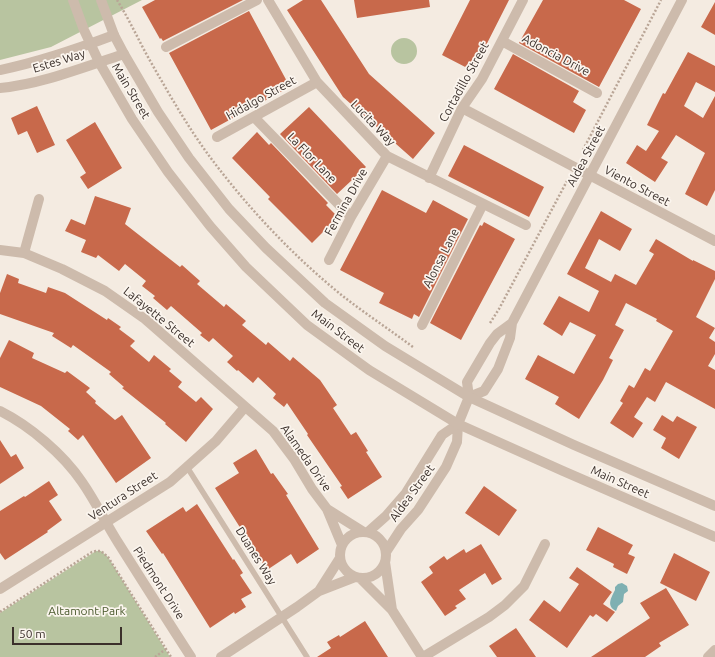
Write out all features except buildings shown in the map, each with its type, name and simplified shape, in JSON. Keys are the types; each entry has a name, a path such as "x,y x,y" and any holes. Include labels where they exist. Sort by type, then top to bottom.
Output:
{"street":[{"name":"Main Street","path":"73,0 90,44 99,62 132,120 168,172 210,226 246,267 307,325 369,370 458,424 715,537"},
{"name":"Main Street","path":"101,0 114,35 124,54 158,112 189,158 229,209 266,248 325,303 385,346 469,397 574,445 715,506"},
{"path":"166,47 257,0"},
{"name":"Lucita Way","path":"268,0 316,82 387,156 526,225"},
{"name":"Cortadillo Street","path":"429,178 462,108 482,79 523,0"},
{"name":"Aldea Street","path":"469,397 484,391 498,369 510,338 512,323 682,0"},
{"name":"Estes Way","path":"0,70 26,64 114,35"},
{"name":"Adoncia Drive","path":"502,41 597,93"},
{"name":"Estes Way","path":"0,88 51,78 124,54"},
{"name":"Hidalgo Street","path":"217,137 316,82"},
{"name":"Viento Street","path":"462,108 715,241"},
{"name":"La Flor Lane","path":"254,117 351,217"},
{"name":"Fermina Drive","path":"329,260 351,217 387,156"},
{"path":"24,253 39,199"},
{"name":"Alonsa Lane","path":"422,325 483,204"},
{"name":"Lafayette Street","path":"0,250 24,253 62,269 105,291 126,304 245,407"},
{"name":"Aldea Street","path":"386,552 401,529 425,500 446,467 458,442 458,424 469,397 467,382 482,354 497,334 512,323"},
{"name":"Ventura Street","path":"0,589 170,482 216,441 245,407"},
{"name":"Alameda Drive","path":"245,407 273,432 294,459 312,489 327,509 342,545"},
{"name":"Piedmont Drive","path":"0,411 10,416 35,434 60,455 82,482 106,523 191,657"},
{"name":"Aldea Street","path":"365,531 386,516 406,493 442,435 458,424"},
{"name":"Alameda Drive","path":"327,509 365,531"},
{"path":"319,591 340,558 342,545 350,535 365,531 380,539 384,545 392,610"},
{"path":"340,558 344,569 357,577 392,610 423,657 489,617 505,605 524,586 545,544"},
{"path":"221,657 319,591 357,577 368,578 376,575 382,569 385,562"},
{"path":"708,657 715,650"}],"lane":[{"name":"Duanes Way","path":"187,467 307,657"}],"path":[{"path":"583,150 661,0"},
{"path":"0,612 92,552 101,551 108,557 171,657"},
{"path":"155,657 166,650"}],"green space":[{"path":"0,0 142,0 51,47 0,60"},
{"path":"404,38 413,42 417,51 413,60 404,64 395,60 391,51 395,42"},
{"name":"Altamont Park","path":"96,551 101,551 108,557 170,657 0,657 0,613"}],"water":[{"path":"622,583 627,586 628,591 624,594 623,602 618,606 616,611 611,607 610,602 615,587"}]}
